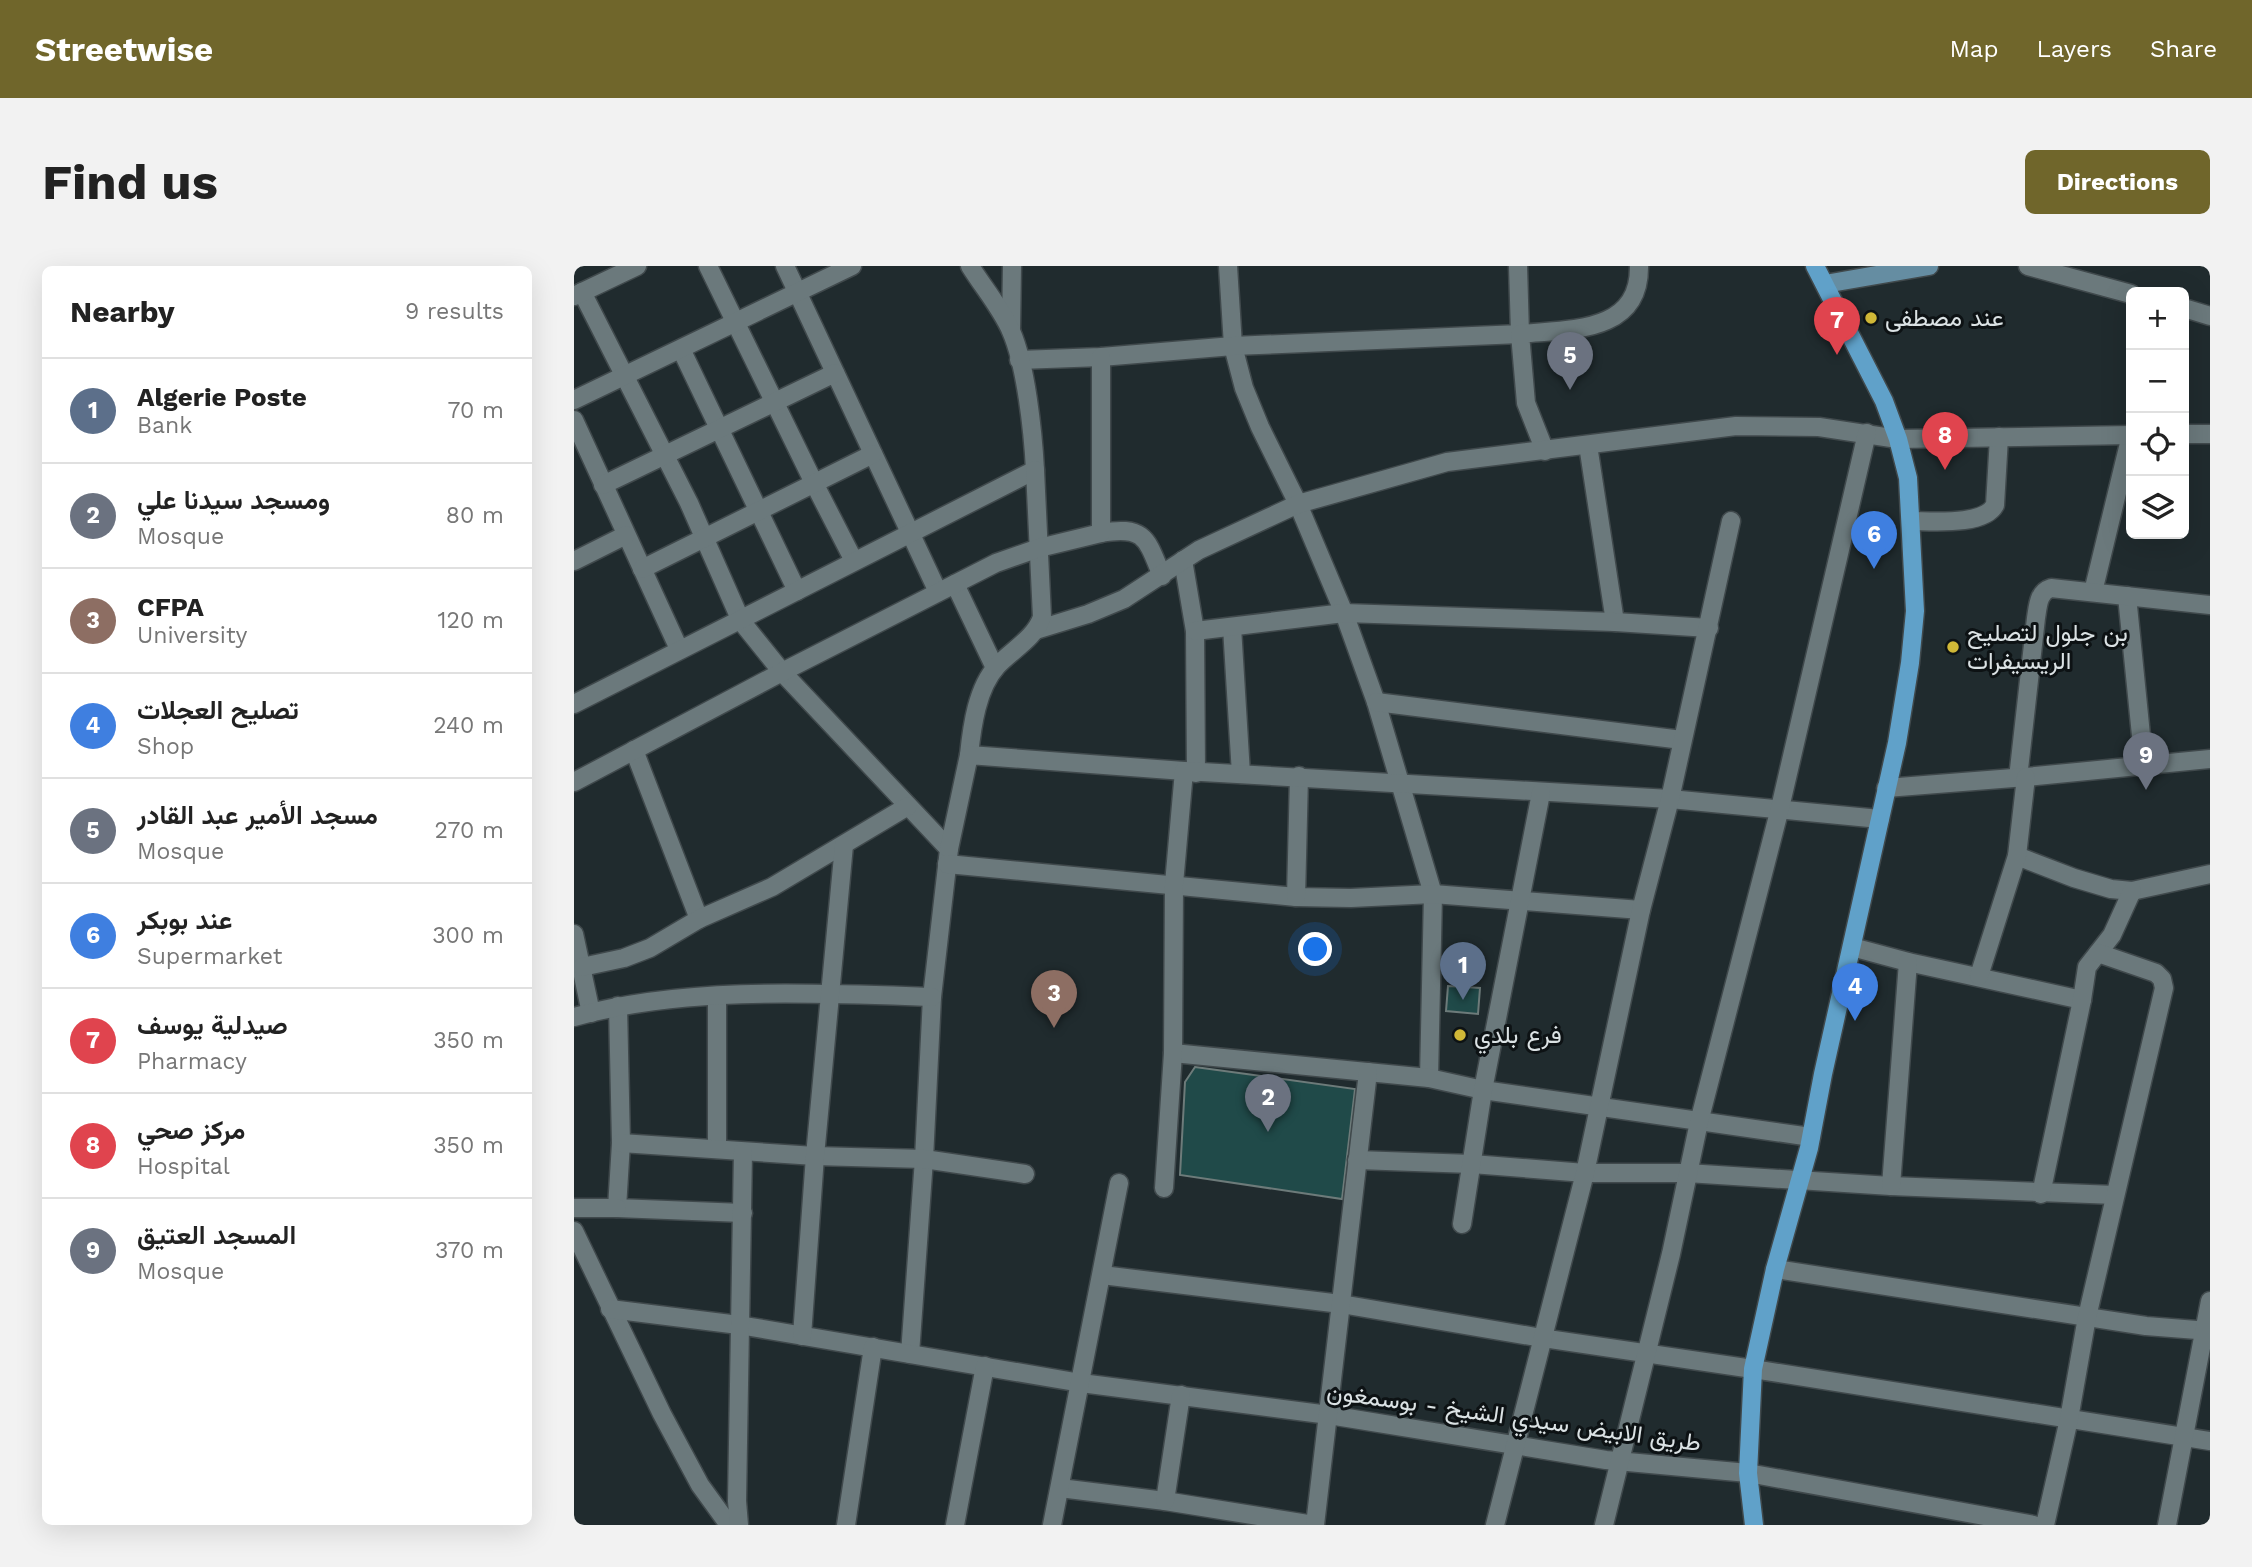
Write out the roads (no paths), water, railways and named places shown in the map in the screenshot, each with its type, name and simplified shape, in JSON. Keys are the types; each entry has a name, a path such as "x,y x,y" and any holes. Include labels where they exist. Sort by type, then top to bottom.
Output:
{"main road":[{"path":"1754,1525 1748,1473 1753,1369 1774,1269 1811,1138 1823,1073 1897,743 1915,611 1908,478 1898,439 1884,401 1815,266"}],"street":[{"path":"637,266 578,294 665,455 741,621 782,672 908,807 948,856 1296,897 1351,898 1433,894 1518,903 1641,910"},
{"path":"708,266 854,561"},
{"path":"785,266 938,592"},
{"path":"574,400 852,266"},
{"path":"970,266 1010,330 1019,360 1034,439 1042,612 1036,630"},
{"path":"1010,330 1012,266"},
{"path":"1228,266 1233,346 1244,388 1298,504 1344,614 1376,702 1433,894 1429,1078"},
{"path":"1518,266 1526,403 1545,451"},
{"path":"1019,360 1101,357 1233,346 1520,334 1589,327 1612,319 1626,307 1637,292 1640,282 1639,266"},
{"path":"2028,266 2126,293"},
{"path":"1825,284 1918,267"},
{"path":"2189,310 2210,316"},
{"path":"681,349 797,591"},
{"path":"1101,357 1101,533"},
{"path":"603,485 835,373"},
{"path":"574,420 679,649"},
{"path":"910,1354 932,997 948,856 976,711 984,688 995,668 1036,630 1108,607 1222,538 1298,504 1447,462 1736,426 1819,427 1898,439 2126,435"},
{"path":"1604,1525 1671,1254 1699,1122 1780,808 1867,433"},
{"path":"2189,434 2210,434"},
{"path":"1911,521 1969,519 1990,513 1994,505 1999,438"},
{"path":"1588,445 1615,622"},
{"path":"642,569 873,454"},
{"path":"2093,592 2126,456"},
{"path":"574,704 1035,470"},
{"path":"1495,1525 1585,1173 1641,910 1670,799 1731,521"},
{"path":"574,782 996,563 1039,548 1125,530 1147,540 1162,576"},
{"path":"574,561 626,534"},
{"path":"1164,1188 1173,1053 1174,884 1190,772 1195,631 1183,560"},
{"path":"955,584 995,668"},
{"path":"1979,976 2017,856 2036,618 2040,597 2045,590 2051,588 2210,605"},
{"path":"2127,596 2144,765"},
{"path":"1195,631 1344,614 1615,622 1709,628"},
{"path":"1232,627 1241,774"},
{"path":"1376,702 1682,740"},
{"path":"634,750 699,919"},
{"path":"969,755 1190,772 1300,776 1670,799 1880,818"},
{"path":"1886,788 2022,778 2210,759"},
{"path":"1296,897 1300,776"},
{"path":"1462,1224 1483,1090 1541,793"},
{"path":"582,968 635,954 699,919 758,894 908,807"},
{"path":"802,1336 815,1156 844,845"},
{"path":"2017,856 2094,885 2132,891 2210,874"},
{"path":"2041,1194 2087,967 2119,923 2132,891"},
{"path":"574,934 582,968 582,1015 618,1006 717,997 830,994 932,997"},
{"path":"1852,947 2082,1000"},
{"path":"2045,1525 2069,1419 2087,1317 2164,984 2156,973 2098,953"},
{"path":"1891,1186 1908,962"},
{"path":"717,997 717,1149"},
{"path":"617,1208 621,1143 618,1006"},
{"path":"1173,1053 1429,1078 1483,1090 1811,1138"},
{"path":"1060,1488 1165,1501 1314,1525 1368,1072"},
{"path":"621,1143 815,1156 924,1159 1025,1174"},
{"path":"739,1525 737,1501 743,1152"},
{"path":"1357,1160 1472,1164 1585,1173 1687,1173 2041,1194 2115,1195"},
{"path":"1052,1525 1119,1183"},
{"path":"574,1208 743,1213"},
{"path":"574,1231 668,1426 701,1485 729,1525"},
{"path":"1774,1269 2146,1326 2207,1331"},
{"path":"1102,1275 1341,1304 1542,1338 2210,1441"},
{"path":"2167,1525 2207,1331 2210,1301"},
{"name":"طريق الابيض سيدي الشيخ - بوسمغون","path":"610,1309 739,1325 1081,1383 1329,1415 1619,1462 1748,1473 2034,1525"},
{"path":"845,1525 873,1347"},
{"path":"955,1525 985,1366"},
{"path":"1165,1501 1181,1395"}],"place":[{"name":"عند مصطفى","path":"1871,318"},
{"name":"صيدلية يوسف","path":"1837,355"},
{"name":"مسجد الأمير عبد القادر","path":"1570,390"},
{"name":"مركز صحي","path":"1945,470"},
{"name":"عند بوبكر","path":"1874,569"},
{"name":"بن جلول لتصليح الريسيفرات","path":"1953,647"},
{"name":"المسجد العتيق","path":"2146,790"},
{"name":"Algerie Poste","path":"1463,1000"},
{"name":"تصليح العجلات","path":"1855,1021"},
{"name":"CFPA","path":"1054,1028"},
{"name":"فرع بلدي","path":"1460,1035"},
{"name":"ومسجد سيدنا علي","path":"1268,1132"}]}
